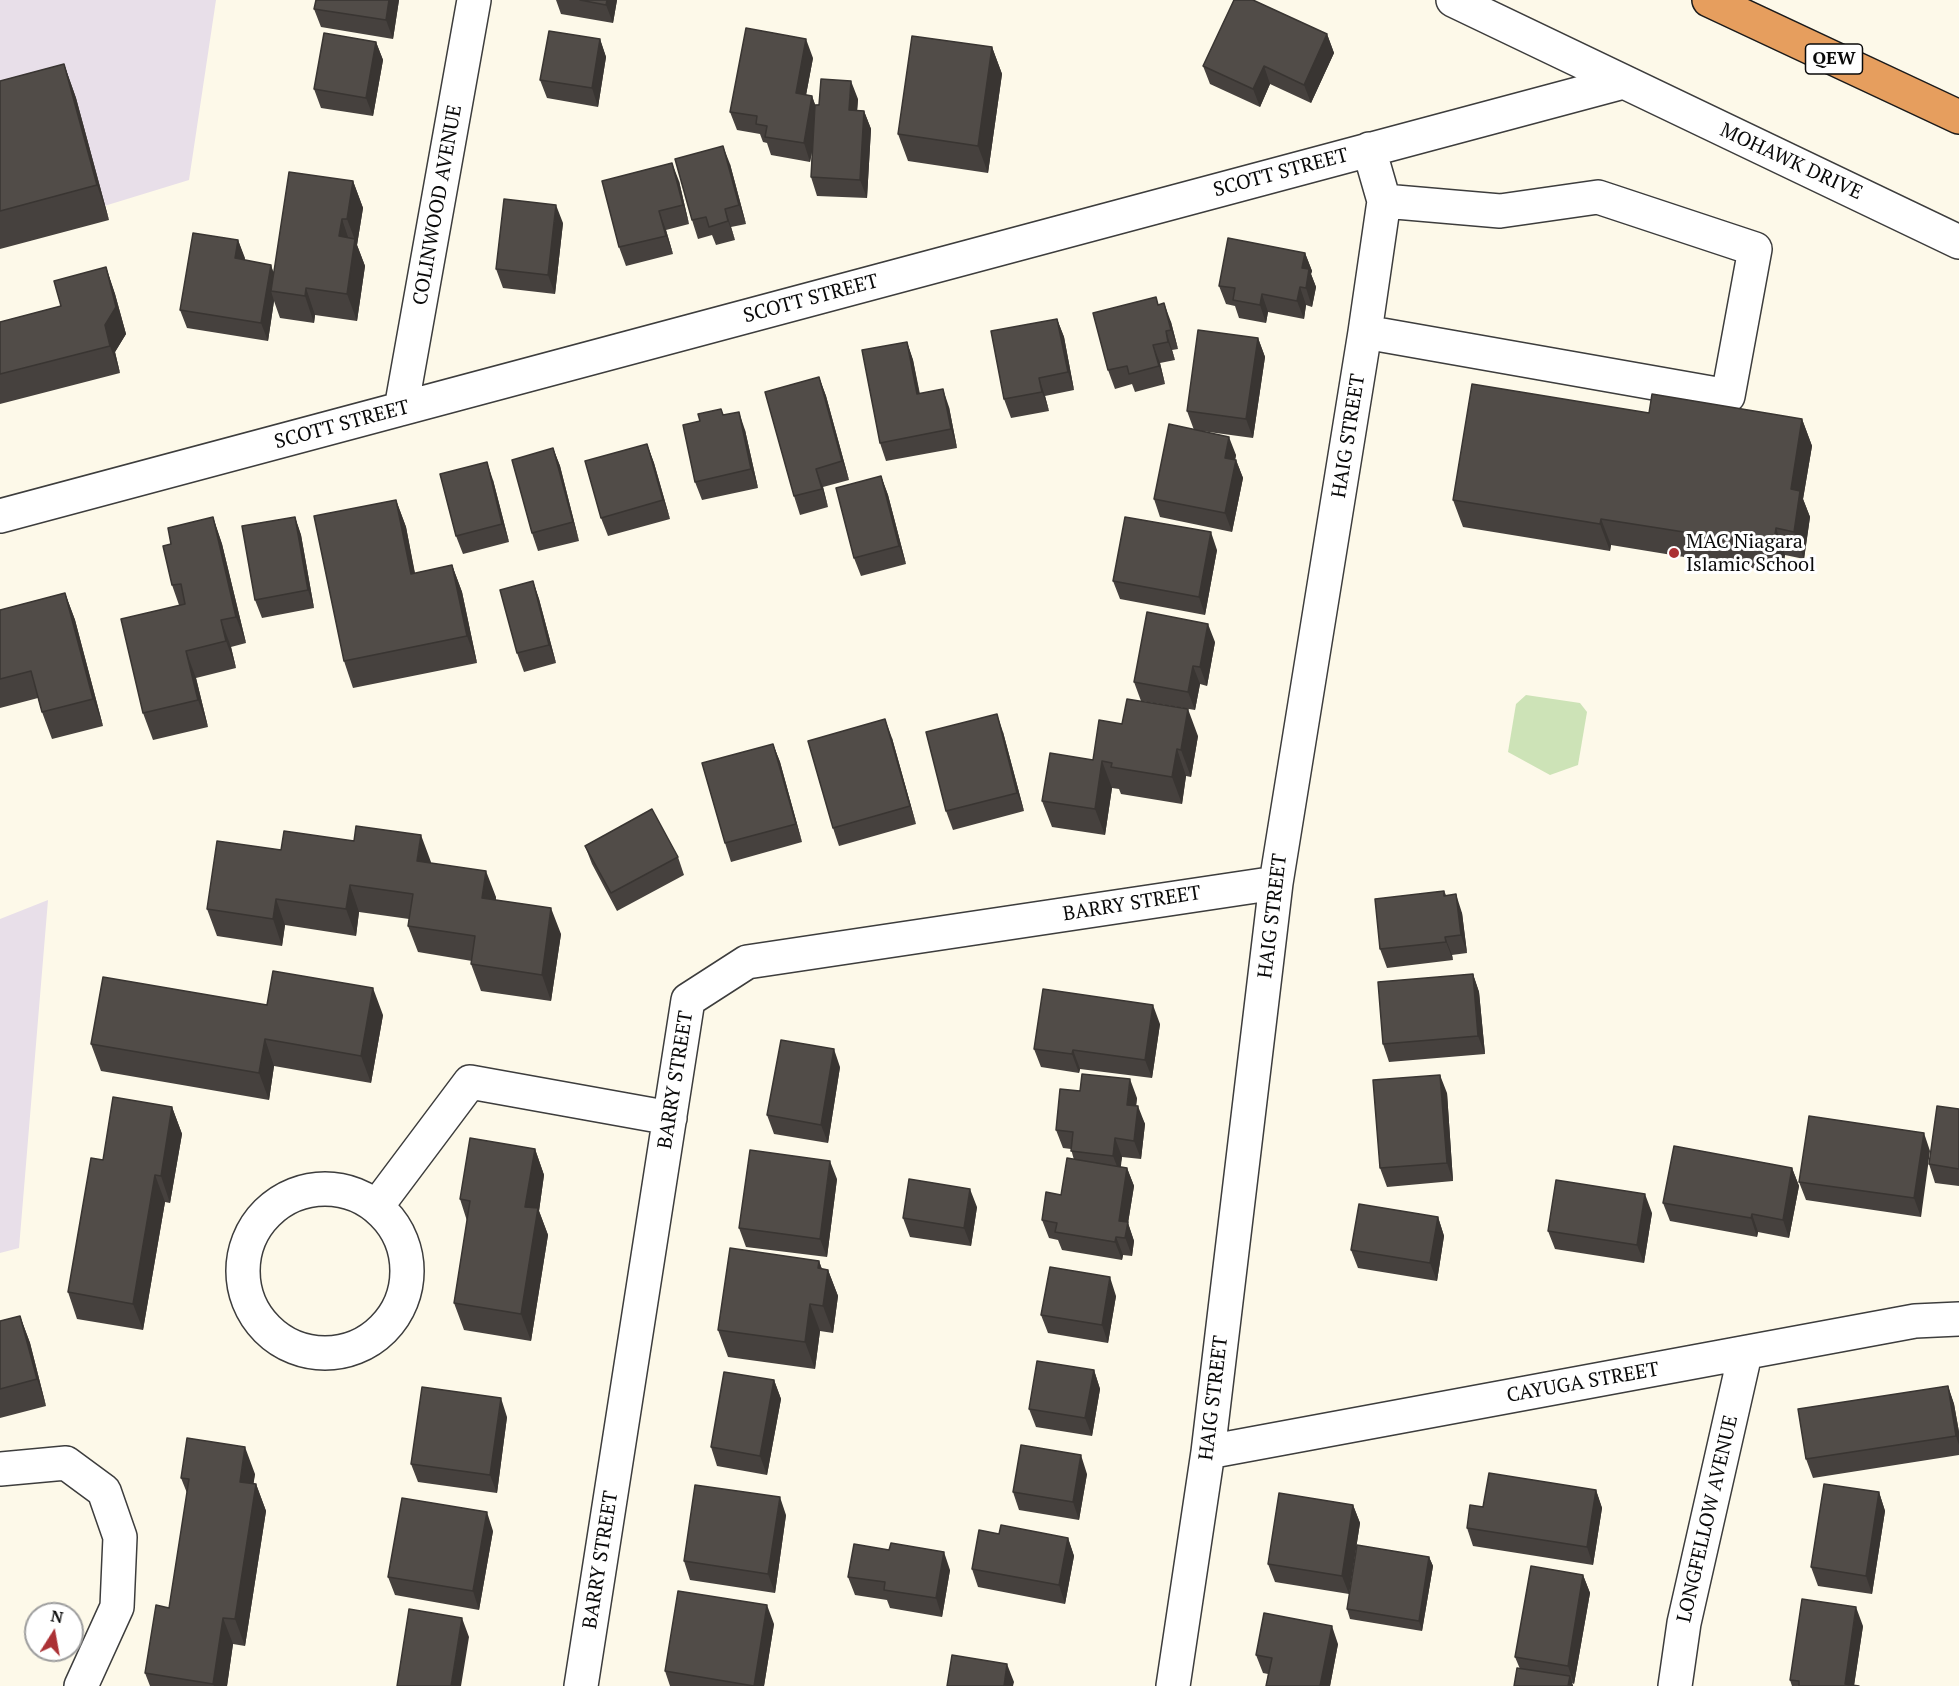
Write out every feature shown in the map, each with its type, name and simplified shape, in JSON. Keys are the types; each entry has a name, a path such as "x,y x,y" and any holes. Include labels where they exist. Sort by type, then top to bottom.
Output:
{"highway":[{"name":"QEW","path":"1709,0 1959,117"}],"street":[{"name":"COLINWOOD AVENUE","path":"401,409 474,0"},
{"name":"MOHAWK DRIVE","path":"1453,0 1959,242"},
{"name":"SCOTT STREET","path":"0,516 1623,82"},
{"name":"HAIG STREET","path":"1173,1686 1208,1452 1276,883 1384,201 1369,149"},
{"path":"1365,332 1728,396 1755,249 1598,197 1500,211 1384,201"},
{"name":"BARRY STREET","path":"580,1686 688,1000 747,962 1276,883"},
{"path":"378,1206 470,1082 670,1118"},
{"path":"325,1188 353,1192 378,1206 395,1226 406,1251 408,1277 402,1303 387,1326 366,1343 341,1352 314,1353 289,1345 267,1330 251,1308 243,1281 244,1253 254,1227 273,1206 297,1192 325,1188"},
{"name":"CAYUGA STREET","path":"1208,1452 1915,1322 1959,1319"},
{"name":"LONGFELLOW AVENUE","path":"1675,1686 1684,1623 1745,1354"},
{"path":"0,1469 66,1463 104,1491 120,1538 117,1607 81,1686"}],"shaded area":[{"path":"0,0 216,0 189,180 0,238"},
{"path":"48,900 19,1248 0,1253 0,919"}],"green space":[{"path":"1526,695 1580,703 1587,712 1578,765 1550,775 1508,752 1516,704"}],"building":[{"path":"316,0 389,0 386,20 314,9"},
{"path":"580,0 607,0 606,5"},
{"path":"1234,0 1253,0 1327,34 1304,85 1264,66 1253,89 1203,66"},
{"path":"746,28 806,39 796,93 812,96 804,143 765,137 767,126 756,124 757,116 730,112"},
{"path":"549,31 600,39 592,88 540,80"},
{"path":"324,33 376,42 366,98 314,89"},
{"path":"912,36 992,47 978,146 898,134"},
{"path":"64,64 97,185 0,211 0,81"},
{"path":"821,79 851,81 849,110 864,111 860,180 811,177 815,105 819,105"},
{"path":"723,146 739,205 725,209 728,221 709,227 706,217 692,220 675,159"},
{"path":"672,163 683,205 659,211 666,236 619,247 602,181"},
{"path":"289,172 353,181 347,219 342,219 339,236 355,239 347,294 306,288 305,296 271,291"},
{"path":"504,199 556,205 548,275 496,269"},
{"path":"193,233 238,240 235,258 271,265 261,323 180,310"},
{"path":"1228,238 1305,253 1302,268 1309,269 1306,288 1300,287 1297,301 1262,294 1260,305 1233,300 1235,288 1219,286"},
{"path":"106,267 116,307 105,325 110,346 0,374 0,322 61,306 54,281"},
{"path":"1156,297 1158,305 1164,303 1171,330 1166,331 1168,342 1153,345 1159,366 1129,374 1127,366 1108,370 1093,313"},
{"path":"1057,319 1068,372 1039,378 1042,392 1004,399 991,331"},
{"path":"1198,330 1258,338 1246,419 1187,411"},
{"path":"907,342 917,394 943,389 951,429 880,443 862,350"},
{"path":"819,377 842,461 816,469 822,489 794,496 765,392"},
{"path":"1472,384 1649,413 1652,394 1802,419 1791,489 1800,491 1794,532 1776,528 1773,546 1601,519 1600,524 1453,500"},
{"path":"721,409 723,415 739,412 751,469 695,482 683,425 700,421 698,414"},
{"path":"1169,424 1229,437 1225,458 1236,460 1225,513 1154,499"},
{"path":"647,444 663,500 601,518 585,461"},
{"path":"553,448 573,522 532,533 512,460"},
{"path":"487,462 502,524 456,536 440,474"},
{"path":"881,476 899,546 854,558 836,488"},
{"path":"396,500 411,574 452,565 467,636 344,661 314,516"},
{"path":"213,517 236,617 221,620 226,641 186,651 198,700 143,713 121,619 185,604 181,584 172,585 163,546 171,544 168,528"},
{"path":"295,517 308,590 255,600 242,526"},
{"path":"1125,517 1211,532 1199,597 1113,581"},
{"path":"533,581 549,645 517,653 500,590"},
{"path":"65,593 93,699 42,712 31,671 0,679 0,610"},
{"path":"1147,612 1208,624 1200,667 1193,666 1188,692 1134,682"},
{"path":"1127,699 1188,709 1181,750 1177,749 1172,777 1111,767 1112,763 1102,761 1095,809 1042,801 1050,753 1093,760 1099,720 1122,724"},
{"path":"997,714 1017,793 946,811 926,732"},
{"path":"885,719 910,806 833,828 808,741"},
{"path":"773,744 796,824 725,843 702,763"},
{"path":"652,809 678,857 611,893 585,846"},
{"path":"356,826 421,835 417,861 486,871 482,898 551,908 542,975 471,964 475,936 408,926 413,894 350,885 346,909 276,899 273,919 207,909 217,841 281,850 284,831 354,841"},
{"path":"1444,891 1444,896 1456,894 1461,935 1445,937 1446,942 1380,949 1375,899"},
{"path":"273,971 373,988 361,1056 265,1039 259,1073 91,1044 103,977 267,1005"},
{"path":"1473,974 1478,1036 1383,1044 1378,982"},
{"path":"1043,989 1153,1005 1145,1060 1073,1050 1072,1054 1034,1049"},
{"path":"781,1040 834,1049 821,1125 767,1115"},
{"path":"1082,1074 1130,1079 1127,1105 1138,1106 1134,1141 1115,1138 1113,1156 1071,1151 1073,1132 1056,1130 1060,1089 1080,1091"},
{"path":"1440,1075 1447,1163 1380,1168 1373,1080"},
{"path":"113,1097 172,1107 161,1176 155,1175 133,1304 68,1292 91,1158 103,1160"},
{"path":"1937,1106 1959,1109 1959,1169 1929,1164"},
{"path":"1809,1116 1924,1133 1914,1198 1799,1182"},
{"path":"470,1138 535,1149 525,1207 538,1208 521,1314 454,1303 470,1201 460,1199"},
{"path":"1674,1146 1792,1168 1783,1220 1752,1214 1751,1218 1663,1203"},
{"path":"750,1150 830,1161 820,1239 739,1228"},
{"path":"1067,1158 1127,1168 1119,1221 1128,1222 1125,1238 1116,1237 1115,1242 1055,1232 1057,1223 1042,1220 1046,1192 1061,1195"},
{"path":"909,1179 970,1189 964,1228 903,1218"},
{"path":"1556,1180 1645,1194 1637,1245 1548,1231"},
{"path":"1359,1204 1438,1217 1430,1263 1351,1250"},
{"path":"730,1248 819,1261 818,1268 828,1270 823,1306 810,1304 805,1342 718,1330"},
{"path":"1050,1267 1110,1277 1102,1325 1041,1315"},
{"path":"20,1316 37,1379 0,1389 0,1321"},
{"path":"1037,1361 1094,1370 1085,1418 1029,1409"},
{"path":"724,1372 774,1380 760,1456 711,1447"},
{"path":"1948,1386 1956,1436 1806,1459 1798,1409"},
{"path":"422,1387 501,1398 490,1475 411,1464"},
{"path":"187,1438 245,1447 240,1482 256,1484 235,1619 223,1618 213,1684 145,1673 156,1605 169,1608 189,1479 181,1478"},
{"path":"1021,1445 1081,1455 1073,1502 1013,1492"},
{"path":"1489,1473 1596,1490 1587,1547 1467,1528 1470,1505 1483,1507"},
{"path":"1824,1484 1879,1492 1866,1576 1811,1567"},
{"path":"695,1485 780,1497 768,1574 684,1561"},
{"path":"1279,1493 1353,1505 1342,1576 1268,1564"},
{"path":"402,1498 487,1512 473,1591 388,1577"},
{"path":"1001,1525 1068,1538 1059,1585 972,1569 979,1530 999,1534"},
{"path":"891,1543 944,1552 936,1598 884,1590 885,1582 848,1577 854,1544 889,1550"},
{"path":"1357,1545 1429,1557 1419,1621 1347,1609"},
{"path":"1531,1566 1583,1575 1568,1666 1515,1657"},
{"path":"678,1591 767,1605 754,1686 665,1671"},
{"path":"1802,1599 1856,1607 1845,1684 1859,1686 1799,1686 1799,1681 1790,1680"},
{"path":"409,1609 462,1618 451,1686 397,1686"},
{"path":"1264,1613 1332,1626 1320,1686 1266,1686 1272,1658 1256,1655"},
{"path":"952,1655 1007,1664 1004,1686 947,1686"},
{"path":"1517,1668 1570,1676 1568,1686 1514,1686"}],"place":[{"name":"MAC Niagara Islamic School","path":"1674,553"}]}
